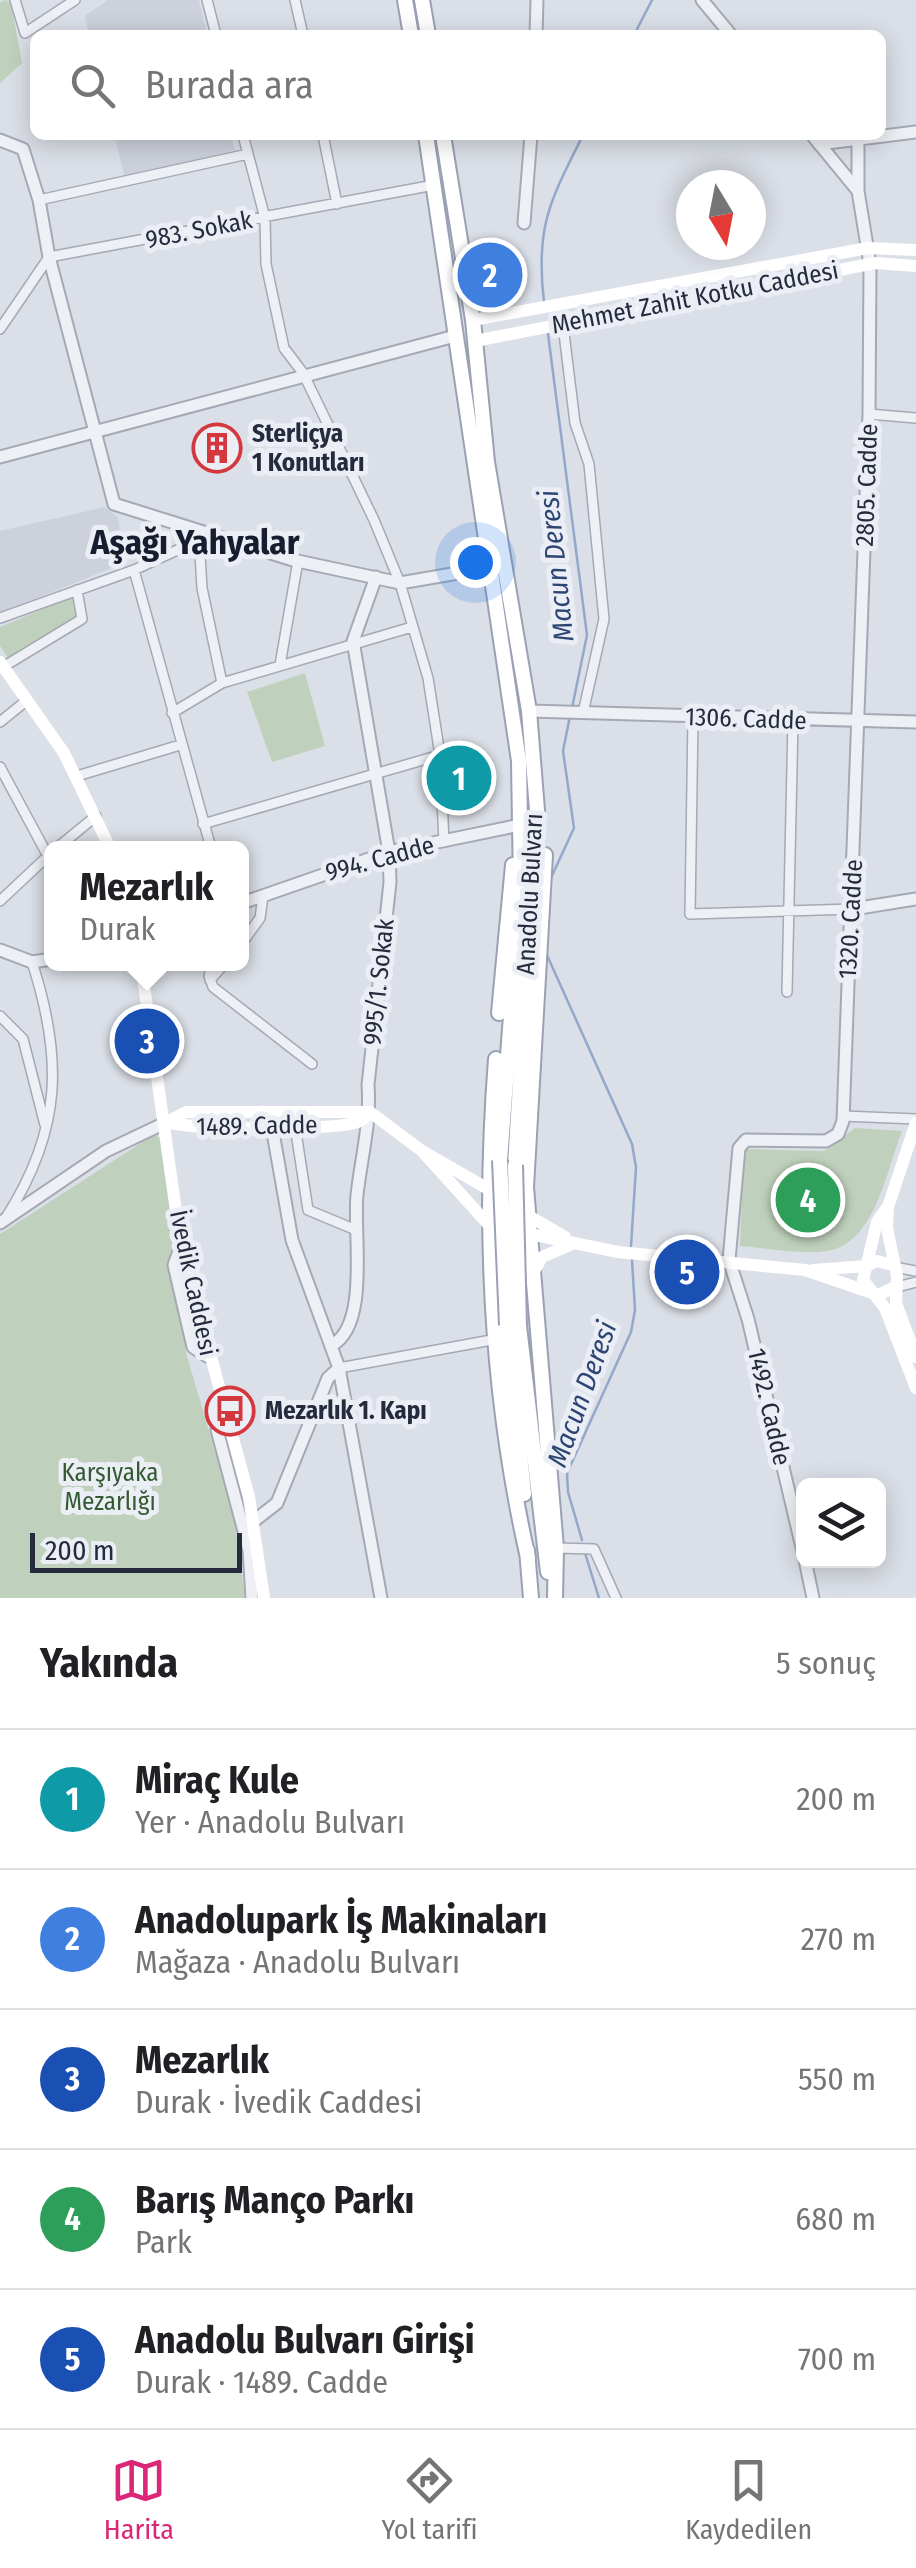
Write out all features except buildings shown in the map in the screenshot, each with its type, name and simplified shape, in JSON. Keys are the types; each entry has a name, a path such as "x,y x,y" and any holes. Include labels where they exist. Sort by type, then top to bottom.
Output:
{"main road":[{"path":"422,1 427,30"},
{"path":"405,2 410,30"},
{"name":"Anadolu Bulvarı","path":"427,140 519,761 520,885 508,1163 513,1326 531,1598"},
{"name":"Anadolu Bulvarı","path":"444,140 473,320 487,462 529,710 537,810 508,1163"},
{"name":"Mehmet Zahit Kotku Caddesi","path":"473,320 868,248 916,250"},
{"name":"Mehmet Zahit Kotku Caddesi","path":"475,341 870,264 916,266"},
{"path":"2,664 77,776 107,841"},
{"path":"537,810 546,869 533,1037 527,1214 556,1548 553,1598"},
{"path":"520,825 504,951 487,1223 506,1436 528,1558"},
{"name":"İvedik Caddesi","path":"142,971 167,1122 181,1246 243,1499 254,1521 264,1598"},
{"name":"1489. Cadde","path":"167,1122 186,1112 295,1126 358,1122 370,1112"},
{"path":"370,1112 422,1150 578,1244"},
{"name":"1489. Cadde","path":"271,1120 370,1112"},
{"path":"916,1121 888,1207 878,1222 862,1280 879,1297 916,1388"},
{"path":"422,1150 487,1223 528,1234 618,1252 805,1270 867,1266 877,1261 892,1266"},
{"path":"888,1207 892,1266 897,1276 894,1288 916,1357"},
{"path":"530,1277 542,1257 578,1244"},
{"path":"805,1270 881,1295 894,1288"},
{"name":"Anadolu Bulvarı","path":"513,1326 553,1598"}],"street":[{"path":"15,0 26,32 75,0"},
{"path":"207,0 215,30"},
{"path":"296,0 301,30"},
{"path":"536,30 537,0"},
{"path":"702,0 727,30"},
{"path":"886,135 916,132"},
{"path":"0,140 22,150 40,200 49,257 114,504 199,536 400,582 493,567"},
{"path":"244,140 265,218 266,264 284,348 302,373 400,582 428,678 440,756 444,842"},
{"path":"324,140 337,204"},
{"path":"524,223 531,140"},
{"path":"816,140 858,192"},
{"name":"2805. Cadde","path":"857,722 869,414 870,264 858,192 858,140"},
{"path":"40,200 248,154"},
{"name":"983. Sokak","path":"49,257 434,185"},
{"path":"0,329 49,257"},
{"path":"0,304 10,309"},
{"path":"563,325 575,424 589,464 603,609 602,633 575,713"},
{"path":"0,458 302,373 454,336"},
{"path":"869,414 916,418"},
{"path":"0,618 134,570 199,536"},
{"path":"199,536 202,588 222,683"},
{"path":"280,665 298,561"},
{"path":"134,570 209,841"},
{"path":"353,641 376,577"},
{"path":"2,664 80,620 83,610 76,590"},
{"path":"172,713 222,683 353,641 412,627"},
{"name":"995/1. Sokak","path":"332,1345 348,1324 358,1280 356,1230 370,1112 368,1085 389,852 353,641"},
{"path":"0,722 26,701"},
{"name":"1306. Cadde","path":"529,710 916,722"},
{"path":"693,718 690,914 853,909 916,899"},
{"path":"786,992 793,721"},
{"name":"1320. Cadde","path":"843,1116 857,722"},
{"path":"77,776 180,745"},
{"path":"203,824 440,756"},
{"path":"0,767 45,841"},
{"path":"65,841 96,816"},
{"name":"994. Cadde","path":"249,901 389,852 520,825"},
{"path":"2,894 44,859"},
{"path":"249,933 260,918 262,896"},
{"path":"0,950 32,962 44,960"},
{"path":"2,1221 35,1173 56,1083 54,1052 32,962"},
{"path":"210,981 211,971"},
{"path":"210,981 218,971"},
{"path":"210,981 312,1064"},
{"path":"0,1016 23,1038 46,1133"},
{"path":"729,1260 739,1148 746,1140 826,1141 838,1134 843,1116 916,1121"},
{"path":"271,1120 292,1240 339,1368 382,1598"},
{"path":"2,1221 106,1151 167,1122"},
{"path":"295,1126 308,1210 356,1230"},
{"name":"1492. Cadde","path":"729,1260 748,1318 796,1524"},
{"path":"892,1266 916,1272"},
{"path":"894,1288 916,1282"},
{"path":"254,1521 276,1502 328,1378 339,1368 497,1339"},
{"path":"243,1499 252,1598"},
{"path":"556,1548 594,1549 616,1598"},
{"name":"1492. Cadde","path":"806,1568 813,1598"}],"shaded area":[{"path":"108,0 199,0 206,30 88,30 85,16"},
{"path":"115,140 232,140 235,150 125,178"},
{"path":"105,507 118,517 124,563 0,613 0,531"}],"green space":[{"path":"0,3 11,3 22,63 0,83"},
{"path":"72,597 78,616 8,658 0,646 0,627"},
{"path":"305,673 325,746 272,762 247,692"},
{"path":"855,1128 902,1131 877,1203 857,1235 843,1245 817,1252 740,1246 744,1149 824,1151"},
{"name":"Karşıyaka Mezarlığı","path":"155,1134 162,1140 186,1353 234,1516 245,1598 0,1598 0,1234"}],"waterway":[{"name":"Macun Deresi","path":"637,30 652,0"},
{"name":"Macun Deresi","path":"544,302 542,254 548,215 581,140"},
{"name":"Macun Deresi","path":"548,334 587,635 572,708"},
{"name":"Macun Deresi","path":"550,880 574,828 563,751 570,716"},
{"name":"Macun Deresi","path":"546,953 632,1144 636,1167 631,1246"},
{"name":"Macun Deresi","path":"582,1540 568,1492 567,1473 631,1332 635,1310 632,1260"},
{"name":"Macun Deresi","path":"585,1553 599,1598"}],"place":[{"name":"Anadolupark İş Makinaları","path":"490,275"},
{"name":"Sterliçya 1 Konutları","path":"217,448"},
{"name":"Miraç Kule","path":"459,778"},
{"name":"Mezarlık","path":"147,1041"},
{"name":"Barış Manço Parkı","path":"808,1200"},
{"name":"Anadolu Bulvarı Girişi","path":"687,1272"},
{"name":"Mezarlık 1. Kapı","path":"230,1411"}],"district":[{"name":"Aşağı Yahyalar","path":"195,542"}]}
